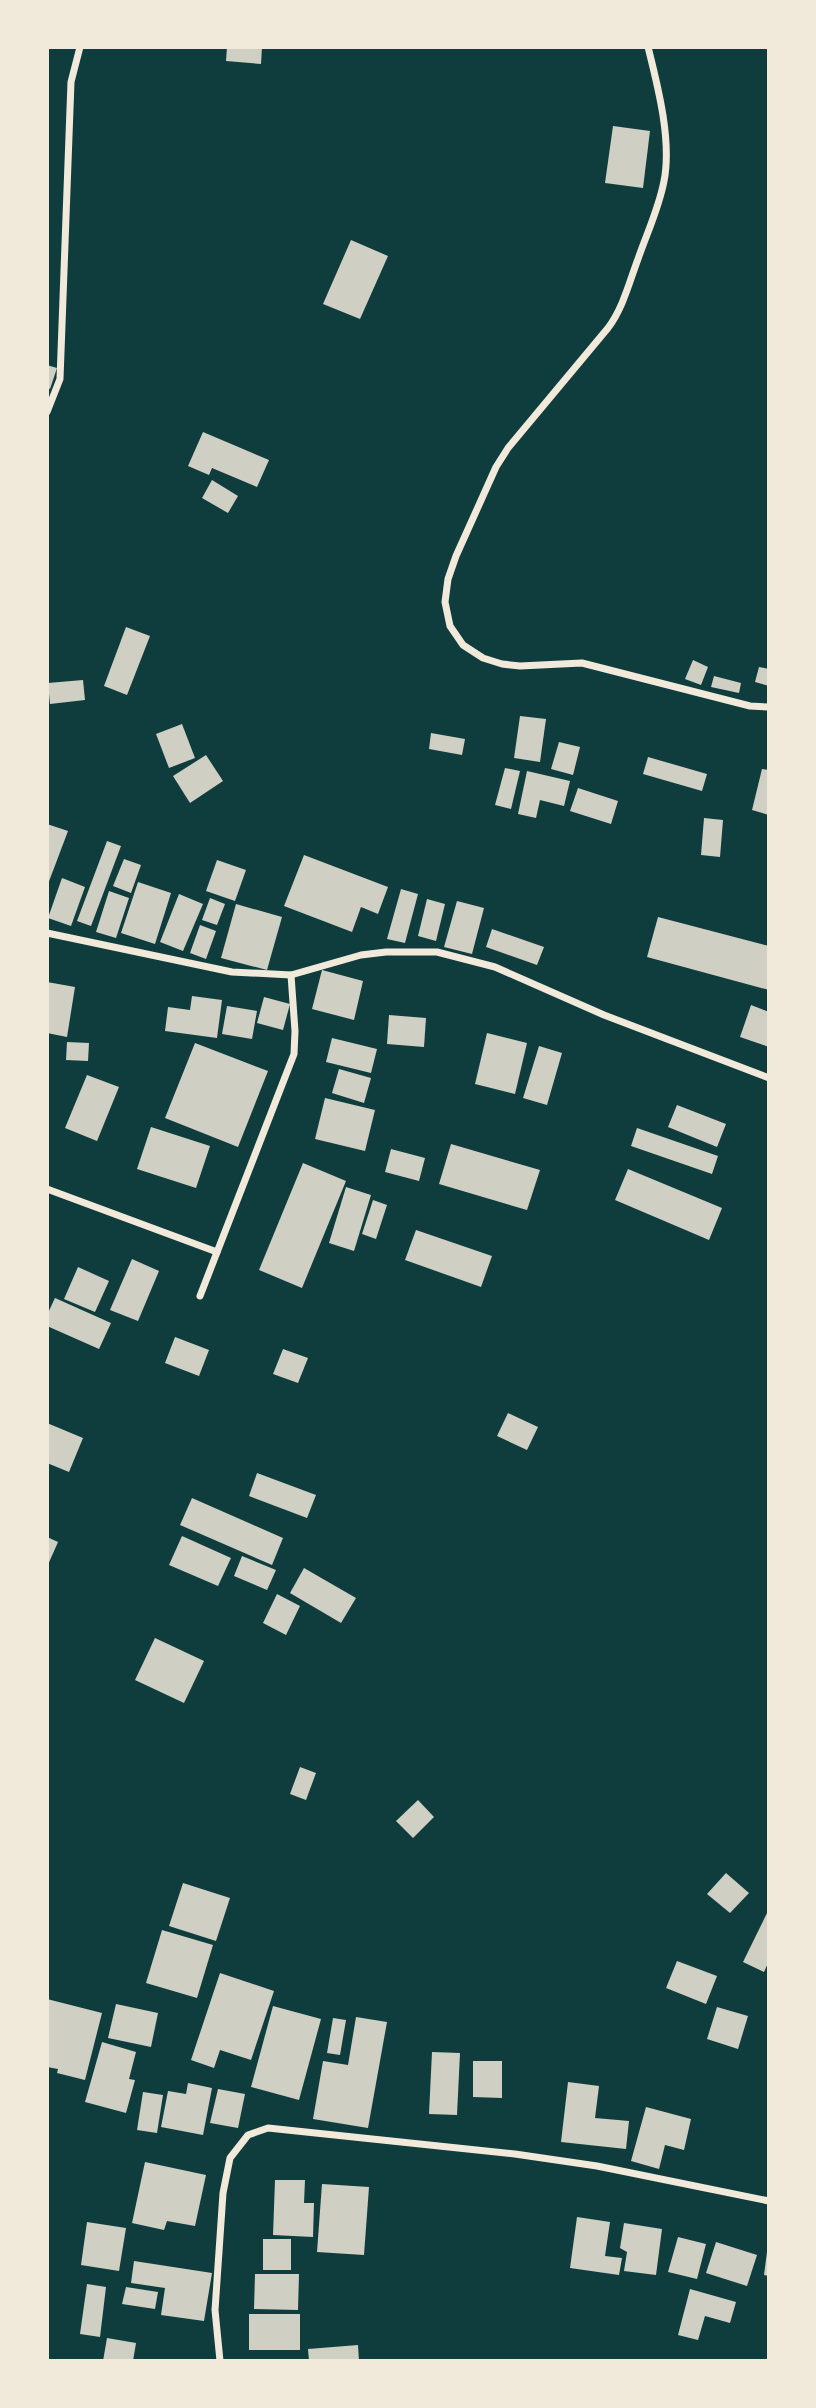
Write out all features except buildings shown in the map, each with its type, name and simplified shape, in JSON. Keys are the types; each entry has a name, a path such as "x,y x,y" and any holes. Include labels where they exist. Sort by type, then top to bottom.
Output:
{"street":[{"path":"47,412 60,379 71,82 80,47"},
{"path":"648,47 666,136 667,160 658,203 626,293 608,328 502,458 456,556 448,579 445,602 450,626 463,645 483,658 520,666 582,663 750,706 769,708"},
{"path":"47,933 232,972 291,975 361,955 437,952 495,967 604,1014 769,1078"},
{"path":"200,1296 294,1054 291,975"},
{"path":"47,1189 217,1252"},
{"path":"220,2361 215,2310 223,2193 230,2158 248,2135 268,2128 515,2154 597,2166 769,2201"}]}
